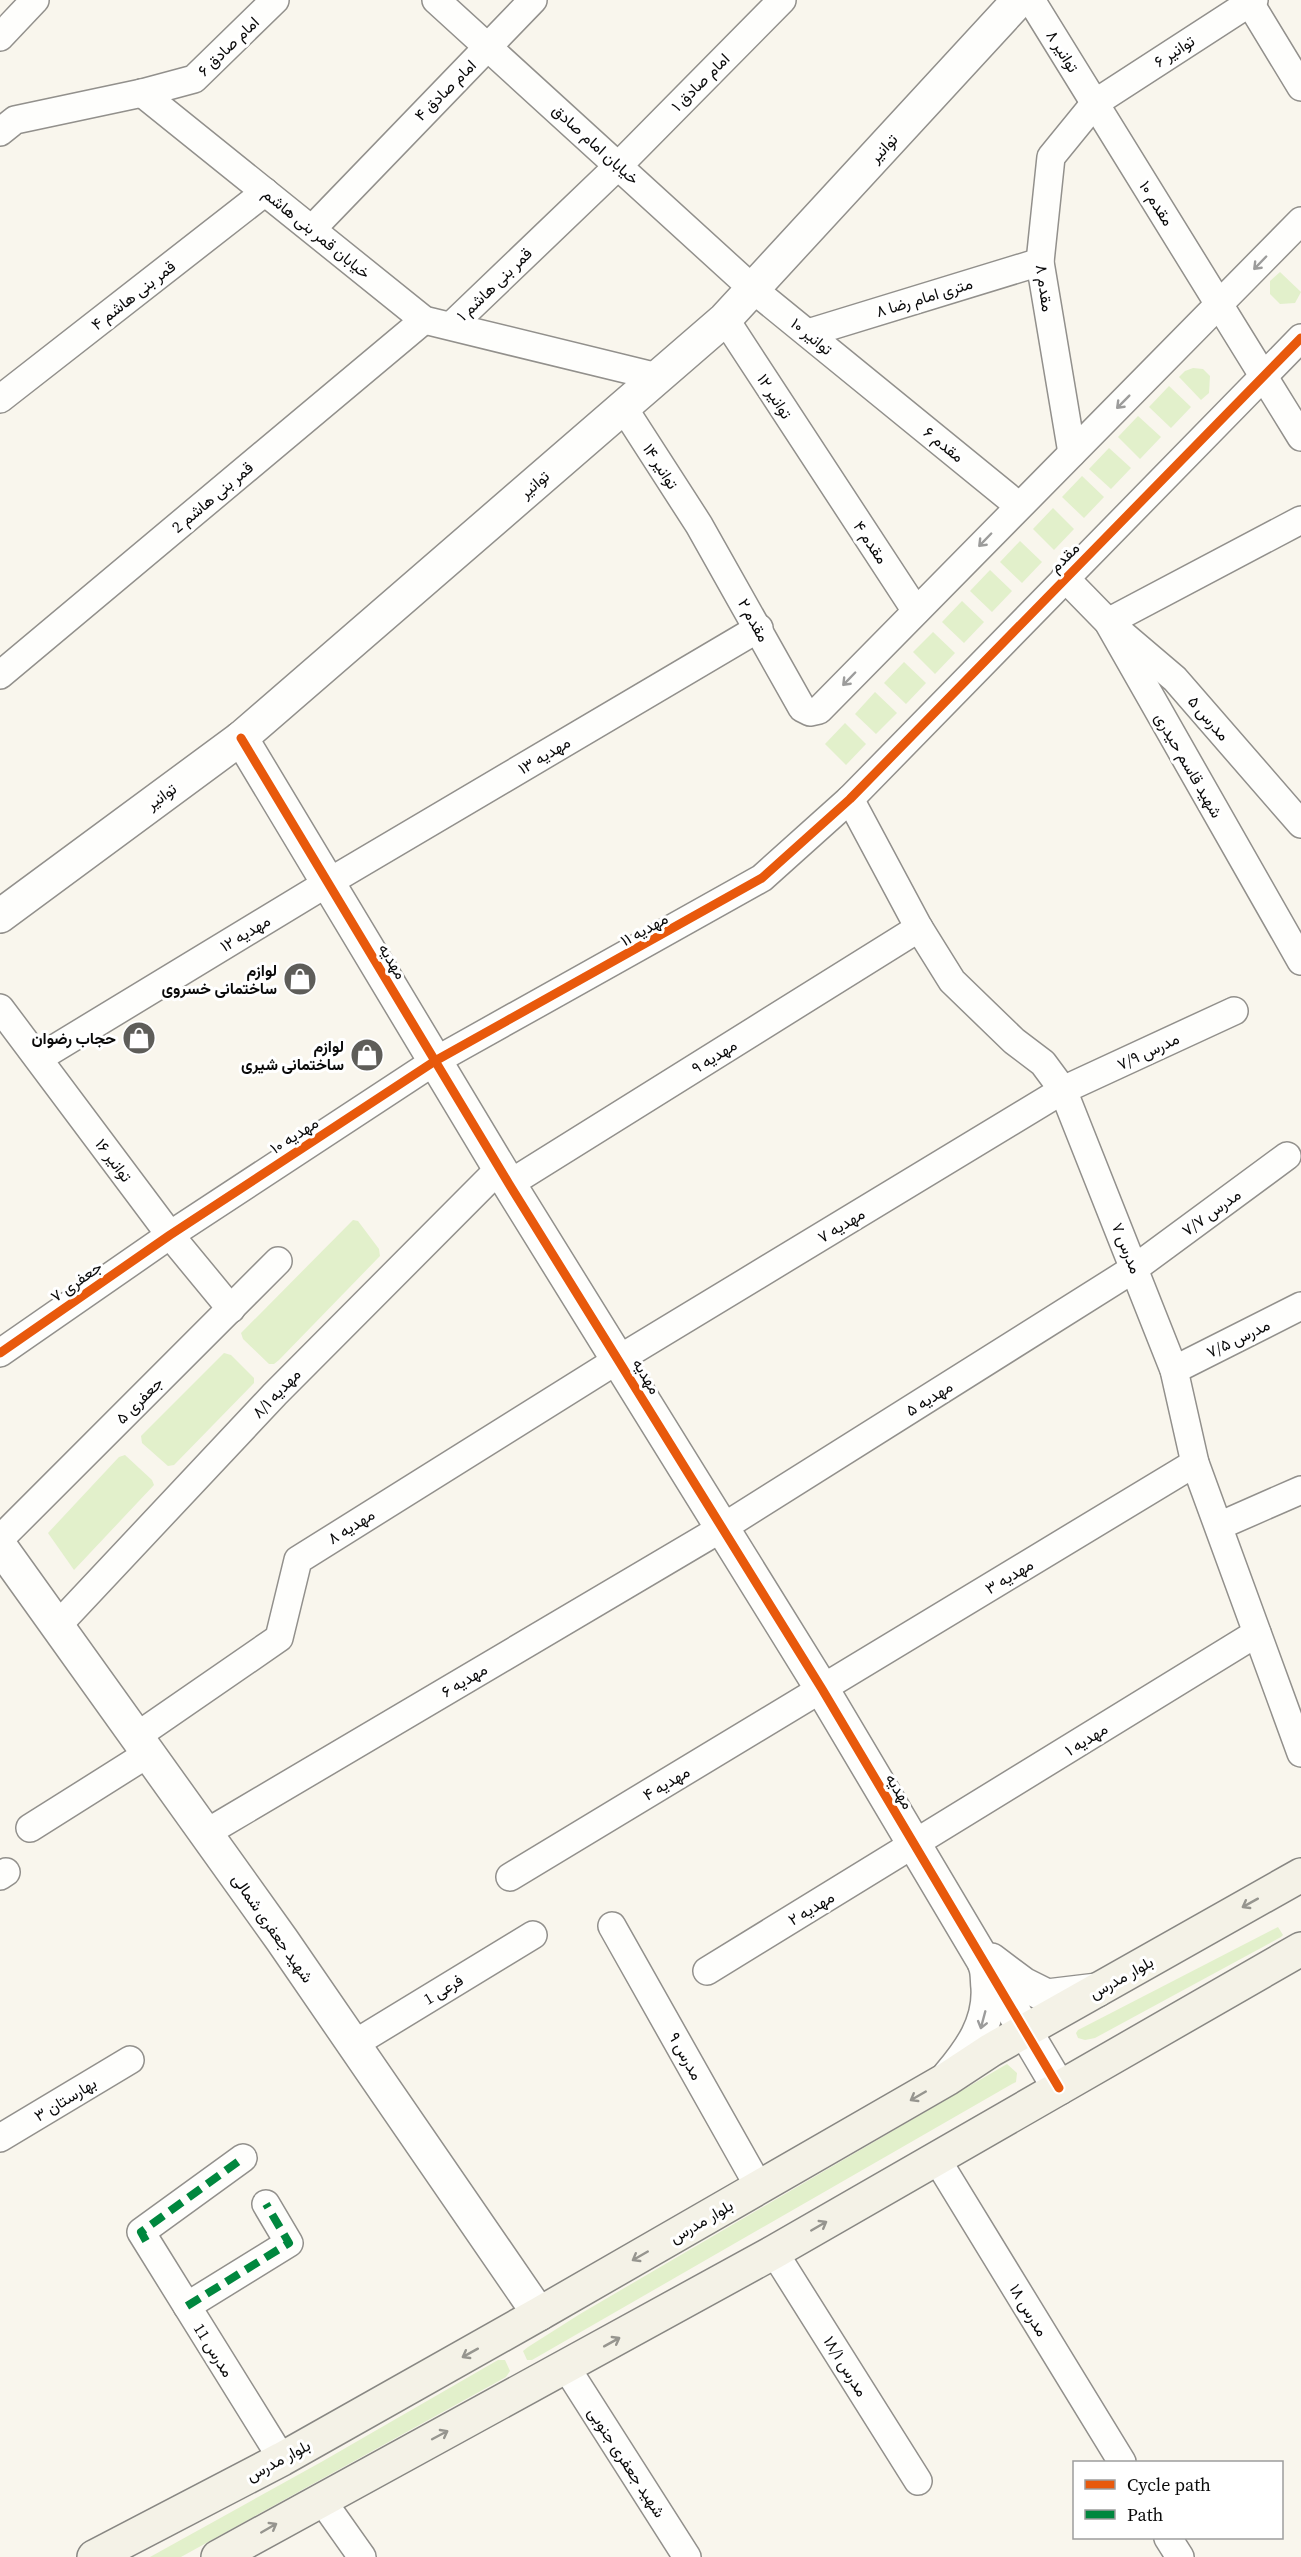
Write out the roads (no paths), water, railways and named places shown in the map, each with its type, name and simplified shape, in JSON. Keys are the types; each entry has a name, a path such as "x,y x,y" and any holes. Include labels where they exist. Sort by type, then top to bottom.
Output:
{"main road":[{"name":"بلوار مدرس","path":"94,2557 282,2459 539,2314 947,2079 1026,2030 1301,1875"},
{"path":"218,2557 774,2252 1301,1949"}],"street":[{"path":"0,37 35,0"},
{"name":"امام صادق ۶","path":"142,93 194,79 275,0"},
{"name":"خیابان امام صادق","path":"436,0 754,290"},
{"name":"امام صادق ۴","path":"312,229 533,0"},
{"name":"امام صادق ۱","path":"536,243 619,165 782,0"},
{"name":"توانیر","path":"0,916 241,738 725,319 1019,0"},
{"name":"توانیر ۸","path":"1031,0 1095,103"},
{"path":"1252,1 1301,87"},
{"name":"توانیر ۶","path":"1095,103 1252,1"},
{"path":"5,117 142,93"},
{"name":"خیابان قمر بنی هاشم","path":"142,93 424,320 658,377"},
{"name":"مقدم ۸","path":"1072,453 1040,262 1051,157 1095,103"},
{"name":"مقدم ۱۰","path":"1095,103 1301,437"},
{"name":"قمر بنی هاشم ۴","path":"0,399 265,192"},
{"path":"916,610 1301,221"},
{"name":"قمر بنی هاشم ۱","path":"452,325 536,243"},
{"name":"۸ متری امام رضا","path":"808,333 1040,262"},
{"name":"توانیر ۱۰","path":"754,290 869,383"},
{"name":"توانیر ۱۲","path":"725,319 825,473"},
{"name":"قمر بنی هاشم 2","path":"0,675 424,320"},
{"name":"مقدم","path":"850,798 1301,338"},
{"name":"مقدم ۶","path":"869,383 1019,506"},
{"name":"توانیر ۱۴","path":"623,407 699,525"},
{"name":"مقدم ۴","path":"825,473 916,610"},
{"path":"1108,622 1301,519"},
{"name":"مقدم ۲","path":"699,525 802,708 810,712 819,710 916,610"},
{"name":"شهید قاسم حیدری","path":"1065,578 1108,622 1301,961"},
{"name":"مدرس ۵","path":"1108,622 1175,679 1301,824"},
{"name":"مهدیه ۱۳","path":"329,882 759,628"},
{"name":"مهدیه","path":"241,738 505,1176 822,1689 1059,2088"},
{"name":"مدرس ۷","path":"850,798 919,928 952,981 1014,1041 1043,1064 1063,1090 1174,1370 1195,1463 1301,1753"},
{"name":"مهدیه ۱۱","path":"435,1061 748,888 850,798"},
{"name":"مهدیه ۱۲","path":"39,1058 329,882"},
{"name":"مهدیه ۹","path":"505,1176 919,928"},
{"name":"مدرس ۷/۹","path":"1063,1090 1233,1011"},
{"name":"توانیر ۱۶","path":"4,1021 39,1058 170,1235 231,1309"},
{"name":"مهدیه ۱۰","path":"170,1235 435,1061"},
{"name":"مهدیه ۷","path":"619,1359 1063,1090"},
{"name":"مدرس ۷/۷","path":"1135,1268 1287,1156"},
{"name":"مهدیه ۸/۱","path":"58,1625 275,1394 505,1176"},
{"name":"جعفری ۷","path":"0,1353 170,1235"},
{"name":"جعفری ۵","path":"0,1539 278,1261"},
{"name":"مهدیه ۵","path":"722,1528 1135,1268"},
{"name":"مدرس ۷/۵","path":"1174,1370 1301,1306"},
{"name":"مهدیه ۸","path":"30,1828 279,1638 297,1560 619,1359"},
{"name":"مهدیه ۳","path":"822,1689 1195,1463"},
{"path":"1219,1526 1301,1490"},
{"name":"مهدیه ۶","path":"206,1833 722,1528"},
{"name":"شهید جعفری شمالی","path":"0,1546 206,1833 539,2314"},
{"name":"مهدیه ۱","path":"915,1845 1257,1633"},
{"name":"مهدیه ۴","path":"510,1877 822,1689"},
{"name":"مهدیه ۲","path":"706,1971 915,1845"},
{"name":"مدرس ۹","path":"612,1926 759,2187"},
{"name":"فرعی 1","path":"354,2044 533,1935"},
{"path":"976,1946 1003,1972 1047,1996 1097,1990"},
{"path":"947,2079 968,2054 982,2028 989,1999 987,1970 976,1946"},
{"name":"بهارستان ۳","path":"0,2138 130,2061"},
{"name":"مدرس 11","path":"243,2158 141,2232 282,2459"},
{"name":"مدرس ۱۸","path":"936,2158 1121,2461"},
{"path":"187,2306 289,2243 266,2204"},
{"name":"مدرس ۱۸/۱","path":"774,2252 918,2481"},
{"name":"شهید جعفری جنوبی","path":"566,2367 687,2557"},
{"path":"321,2499 362,2557"},
{"path":"1169,2539 1180,2557"}],"place":[{"name":"لوازم ساختمانی خسروی","path":"300,979"},
{"name":"حجاب رضوان","path":"139,1038"},
{"name":"لوازم ساختمانی شیری","path":"367,1055"}]}
